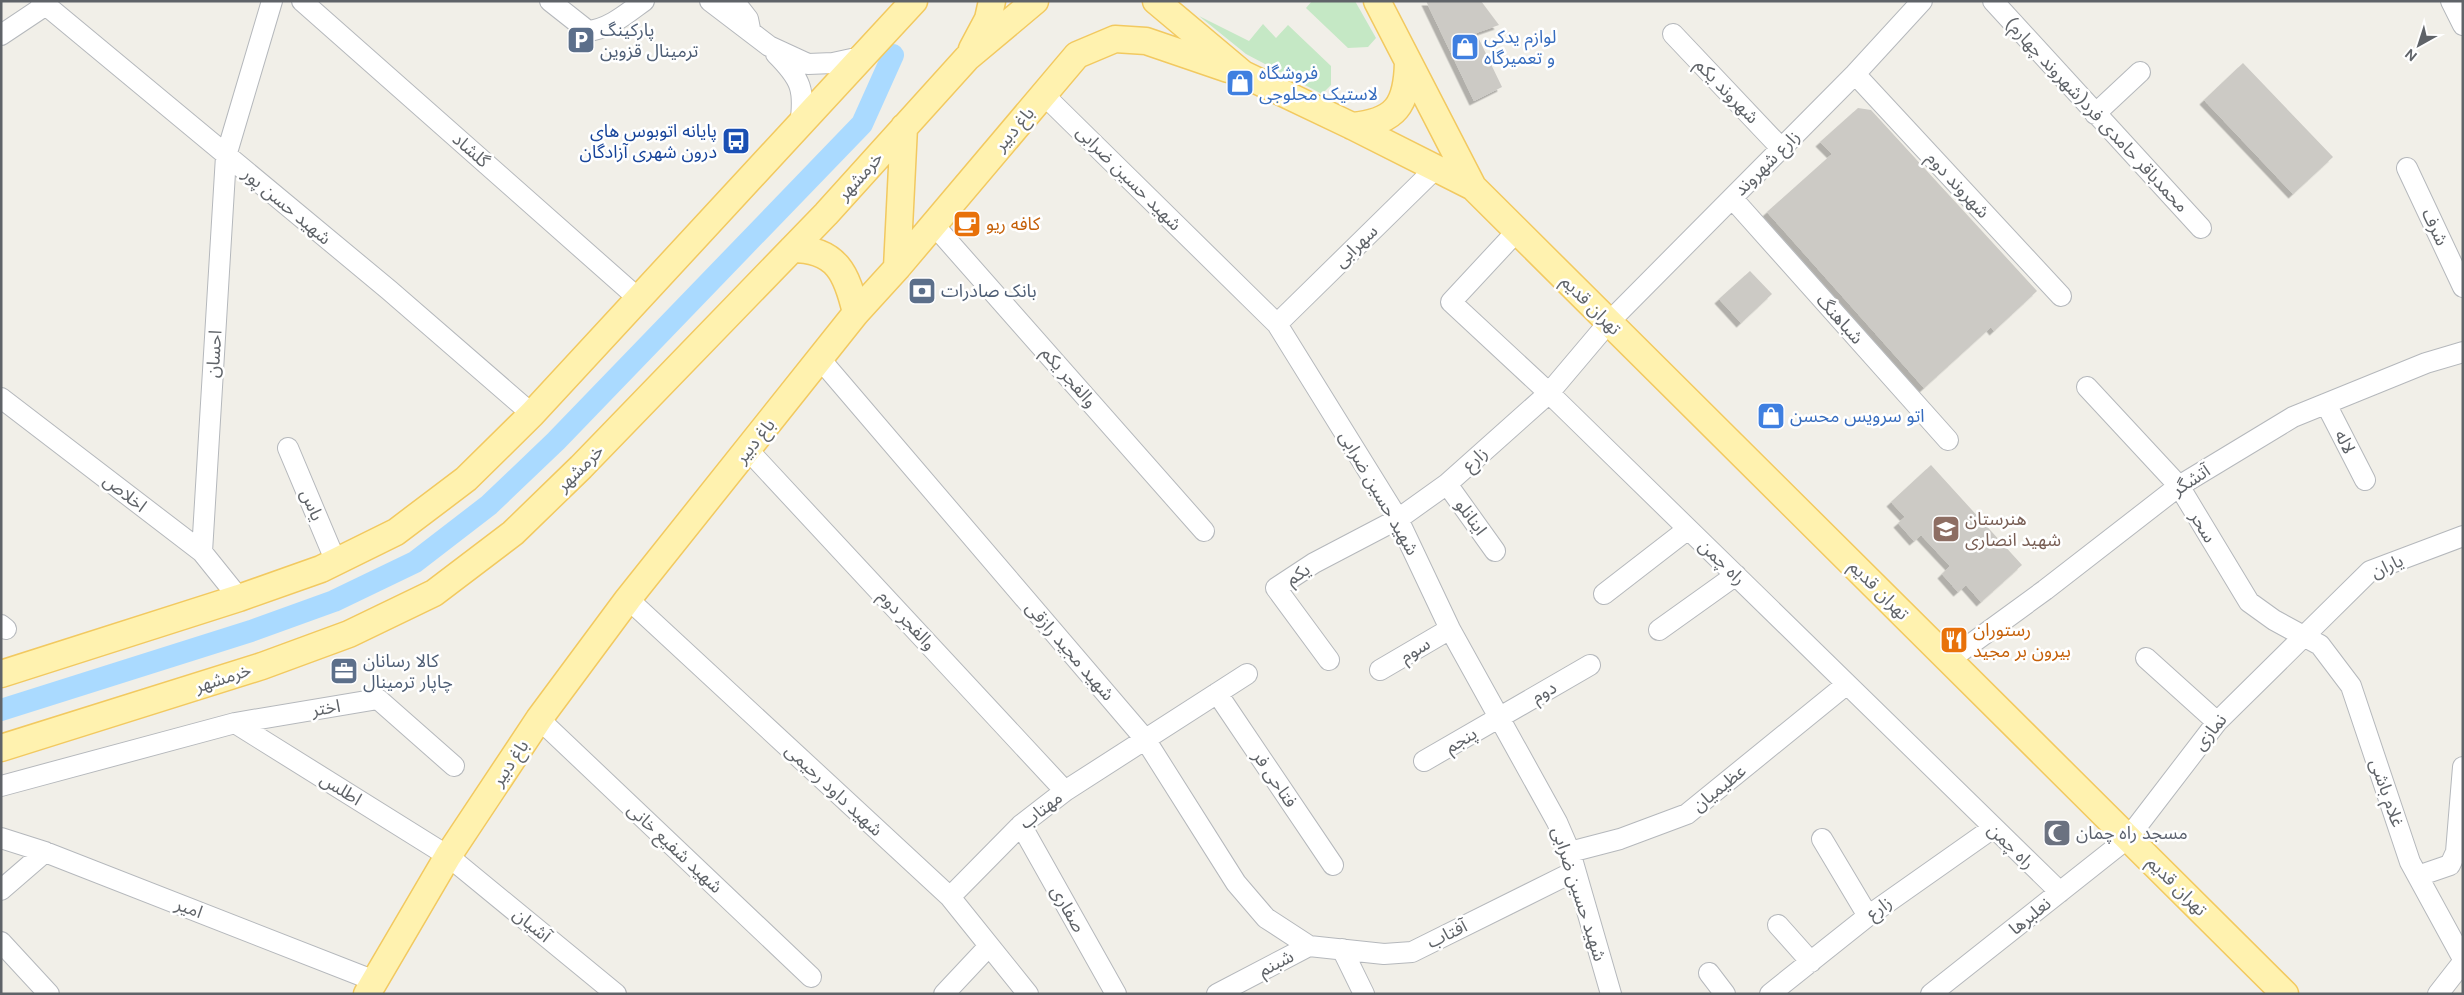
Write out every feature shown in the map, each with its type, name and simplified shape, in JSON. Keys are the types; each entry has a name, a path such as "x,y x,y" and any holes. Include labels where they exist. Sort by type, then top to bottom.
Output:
{"main road":[{"path":"1,674 239,598 336,562 396,532 466,479 532,414 874,47 901,11 914,1"},
{"path":"967,58 988,19 992,1"},
{"name":"خرمشهر","path":"1,748 262,666 348,634 434,593 513,533 568,480 792,249 967,58 1035,1"},
{"path":"1156,1 1242,74 1352,126 1473,187"},
{"path":"1377,1 1473,187"},
{"name":"باغ دبیر","path":"371,987 448,856 539,719 628,599 856,313 897,268 1077,55 1115,39 1146,41 1242,74"},
{"path":"1352,126 1373,124 1390,116 1401,103 1408,84 1408,62"},
{"path":"897,268 904,127"},
{"name":"تهران قدیم","path":"1473,187 2285,994"},
{"path":"792,249 818,252 830,258 847,279 856,313"}],"street":[{"path":"226,156 272,1"},
{"name":"گلشاد","path":"302,1 639,299"},
{"path":"550,1 588,31 598,30 610,24 644,1"},
{"path":"710,1 741,27 750,30 769,46 808,64 833,63 856,58 874,47"},
{"path":"734,1 748,19 750,30 793,71 799,81 802,101 800,126"},
{"name":"زارع شهروند","path":"1549,393 1609,322 1855,74 1922,1"},
{"name":"محمدباقر حامدی فرد(شهروند چهارم)","path":"1993,1 2094,114 2201,228"},
{"path":"2450,1 2463,25"},
{"path":"1,35 43,3"},
{"name":"شهید حسن پور","path":"43,3 389,290 532,414"},
{"name":"شهروند یکم","path":"1673,34 1782,148"},
{"path":"2094,114 2140,72"},
{"name":"شهروند دوم","path":"1855,74 2061,296"},
{"name":"شهید حسین ضرابی","path":"1043,94 1277,324 1398,519 1450,629 1557,822 1573,862 1611,994"},
{"name":"احسان","path":"202,552 226,156"},
{"name":"سهرابی","path":"1277,324 1436,168"},
{"name":"شرف","path":"2408,168 2463,287"},
{"name":"شباهنگ","path":"1732,198 1948,440"},
{"name":"والفجر یکم","path":"933,224 1204,531"},
{"name":"راه چمن","path":"1517,231 1451,302 1549,393 1992,828 2060,892"},
{"name":"آتشگر","path":"1949,660 2045,590 2179,486 2293,417 2426,363 2463,352"},
{"name":"شهید مجید رازقی","path":"820,359 1145,739 1236,883 1266,918 1309,946"},
{"name":"سحر","path":"2087,386 2179,486 2250,602 2303,637"},
{"name":"زارع","path":"1398,519 1447,484 1549,393"},
{"name":"اخلاص","path":"1,398 202,552 239,598"},
{"name":"لاله","path":"2326,404 2365,480"},
{"name":"یاس","path":"288,448 336,562"},
{"name":"والفجر دوم","path":"748,450 1065,791"},
{"name":"اینانلو","path":"1447,484 1495,551"},
{"name":"یکم","path":"1328,660 1276,588 1314,563 1398,519"},
{"path":"1604,594 1688,529"},
{"name":"یاران","path":"2303,637 2370,572 2463,536"},
{"path":"1659,630 1736,575"},
{"name":"شهید داود رحیمی","path":"628,599 950,897 1028,994"},
{"name":"سوم","path":"1380,670 1450,629"},
{"name":"نمازی","path":"2128,838 2217,722 2303,637"},
{"name":"غلام باشی","path":"2303,637 2320,645 2351,686 2410,862 2463,961"},
{"path":"2146,658 2217,722"},
{"name":"دوم","path":"1498,718 1590,666"},
{"path":"1145,739 1247,674"},
{"name":"عظیمیان","path":"1573,862 1620,839 1687,814 1847,684"},
{"name":"فتاحی فر","path":"1217,693 1332,865"},
{"name":"اختر","path":"234,723 378,699 454,766"},
{"name":"پنجم","path":"1424,761 1498,718"},
{"name":"شهید شفیع خانی","path":"539,719 812,977"},
{"path":"1,786 234,723"},
{"name":"اطلس","path":"234,723 448,856"},
{"name":"مهتاب","path":"950,897 1020,825 1065,791 1145,739"},
{"path":"2418,876 2450,865 2456,852 2463,767"},
{"name":"صفاری","path":"1020,825 1116,994"},
{"name":"زارع","path":"1770,994 1868,916 1992,828"},
{"name":"امیر","path":"1,838 45,852 371,987"},
{"name":"نعلبرها","path":"1944,990 2060,892 2128,838"},
{"path":"1822,839 1868,916"},
{"path":"1,890 45,852"},
{"name":"آشیان","path":"448,856 616,994"},
{"name":"آفتاب","path":"1309,946 1384,954 1412,952 1573,862"},
{"path":"1778,925 1811,962"},
{"path":"1,942 49,994"},
{"path":"944,994 989,946"},
{"name":"شبنم","path":"1217,994 1309,946"},
{"path":"1342,949 1364,994"},
{"path":"2438,994 2463,961"},
{"path":"1709,973 1725,994"}],"green space":[{"path":"1312,1 1355,1 1376,38 1368,47 1348,48 1306,8"},
{"path":"1199,16 1249,41 1263,24 1276,38 1288,25 1331,66 1331,85 1322,94 1246,54"}],"building":[{"name":"لوازم یدکی و تعمیرگاه","path":"1426,1 1481,1 1499,25 1476,33 1502,87 1474,101"},
{"path":"2243,63 2333,157 2293,194 2204,100"},
{"path":"1858,108 1871,110 2037,291 1994,331 1991,327 1924,388 1767,212 1832,154 1820,142"},
{"path":"1750,271 1772,294 1741,323 1719,299"},
{"name":"هنرستان شهید انصاری","path":"1931,465 2022,565 1981,602 1966,585 1958,592 1942,574 1950,566 1921,535 1914,541 1898,523 1905,517 1891,502"}],"waterway":[{"path":"1,710 251,631 334,601 415,562 489,505 556,441 862,124 893,55"}],"place":[{"name":"پارکینگ ترمینال قزوین","path":"581,40"},
{"name":"لوازم یدکی و تعمیرگاه","path":"1465,47"},
{"name":"فروشگاه لاستیک محلوجی","path":"1240,83"},
{"name":"پایانه اتوبوس های درون شهری آزادگان","path":"736,141"},
{"name":"کافه ریو","path":"967,224"},
{"name":"بانک صادرات","path":"922,291"},
{"name":"اتو سرویس محسن","path":"1771,416"},
{"name":"هنرستان شهید انصاری","path":"1946,529"},
{"name":"رستوران بیرون بر مجید","path":"1954,640"},
{"name":"کالا رسانان چاپار ترمینال","path":"344,671"},
{"name":"مسجد راه چمان","path":"2057,833"}]}
